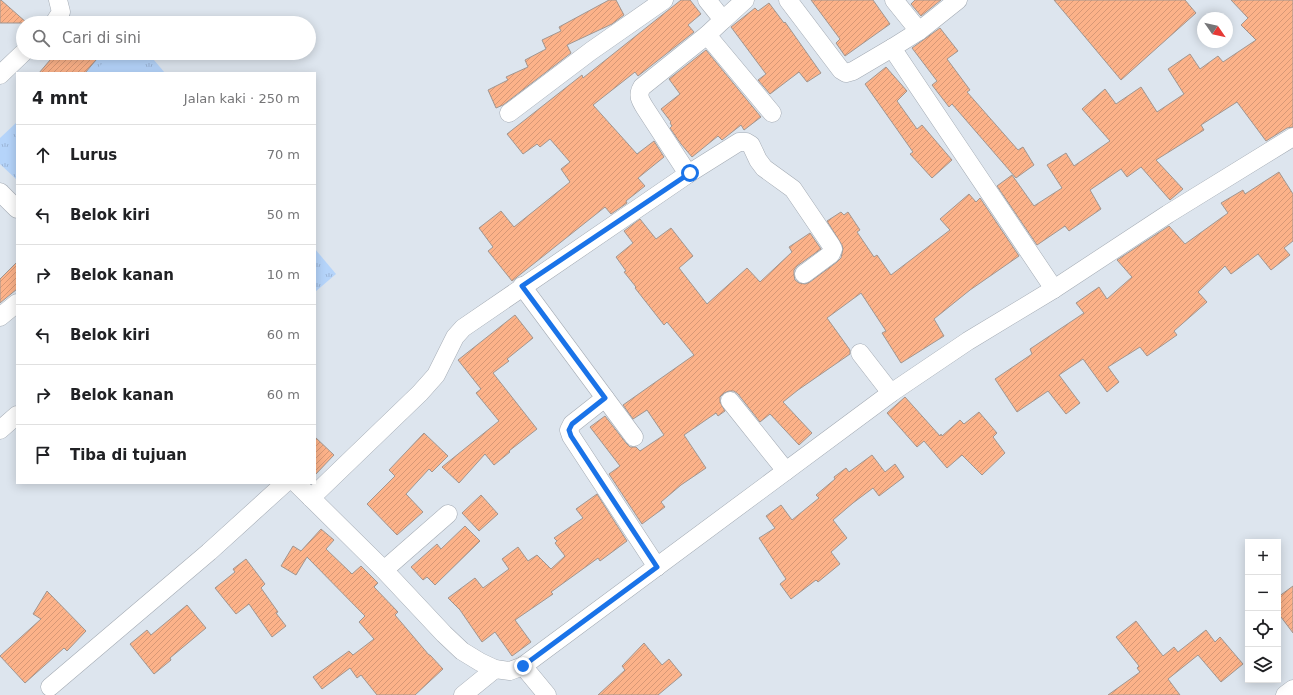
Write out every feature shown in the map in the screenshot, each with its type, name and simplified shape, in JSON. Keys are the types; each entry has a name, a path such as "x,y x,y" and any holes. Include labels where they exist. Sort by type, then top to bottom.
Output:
{"street":[{"path":"58,0 61,12 58,16"},
{"path":"509,113 591,51 664,0"},
{"path":"707,0 723,20"},
{"path":"693,171 644,108 639,98 639,92 642,87 707,35 745,0"},
{"path":"788,0 841,70 846,73 854,71 919,31 958,0"},
{"path":"894,0 919,31"},
{"path":"707,35 772,113"},
{"path":"892,48 1054,289"},
{"path":"0,75 16,60"},
{"path":"297,484 384,570 462,651 495,669 510,672 523,666 891,393 968,341 1054,289 1168,214 1293,137"},
{"path":"312,498 436,375 455,337 462,328 693,171 739,142 746,142 751,145 758,160 764,168 793,189 833,249 831,254 804,274"},
{"path":"0,192 16,208"},
{"path":"522,286 634,437"},
{"path":"0,316 16,304"},
{"path":"860,353 891,393"},
{"path":"605,398 572,424 569,430 571,436 657,567"},
{"path":"730,401 786,471"},
{"path":"0,430 16,416"},
{"path":"50,687 208,552 284,484"},
{"path":"384,570 448,514"},
{"path":"523,666 547,695"},
{"path":"464,695 495,669"},
{"path":"1285,695 1293,689"}],"green space":[{"path":"83,60 154,60 164,72 70,72"},
{"path":"106,60 135,60 145,72 93,72"},
{"path":"16,123 16,179 0,164 0,138"},
{"path":"16,143 16,166 4,154"},
{"path":"316,250 336,274 316,291"}],"building":[{"path":"1,0 19,16 16,16 16,23 0,23"},
{"path":"609,0 616,0 624,15 612,24 567,45 571,53 503,105 496,108 488,90 508,80 506,77 528,67 525,60 546,49 542,40 561,31 559,27"},
{"path":"681,0 690,0 701,14 688,25 694,32 638,76 635,72 593,105 637,154 654,141 664,157 638,178 645,186 626,201 627,203 611,214 605,207 512,281 488,251 493,247 479,228 501,211 514,227 570,182 561,169 570,162 550,139 540,147 537,144 523,154 507,134 582,75 583,78"},
{"path":"811,0 873,0 890,24 845,56 836,43 840,39"},
{"path":"915,0 941,0 921,16 911,4"},
{"path":"1054,0 1185,0 1196,13 1121,80"},
{"path":"1231,0 1293,0 1293,127 1287,128 1266,141 1237,102 1201,125 1204,130 1156,160 1183,189 1170,200 1141,167 1127,177 1121,169 1090,190 1101,209 1069,231 1065,226 1037,245 997,186 1012,175 1034,206 1062,188 1047,165 1066,153 1074,166 1110,141 1082,109 1105,89 1116,104 1141,87 1157,112 1184,94 1168,69 1190,54 1200,69 1218,56 1223,62 1256,40 1241,25 1248,18"},
{"path":"769,3 784,23 785,22 821,73 807,82 799,72 770,94 758,80 766,74 731,27 755,8 758,11"},
{"path":"940,28 958,51 947,59 970,90 967,92 1018,150 1023,147 1034,165 1016,178 952,104 949,107 932,85 937,81 912,48"},
{"path":"706,50 761,117 744,130 741,125 722,140 718,136 692,157 670,128 672,126 670,123 671,122 661,109 680,94 669,79"},
{"path":"50,60 96,60 86,72 40,72"},
{"path":"886,67 907,91 897,101 917,129 922,125 952,160 932,178 910,154 913,152 865,84"},
{"path":"1279,172 1293,194 1293,241 1284,248 1290,255 1271,270 1258,254 1231,274 1225,266 1198,292 1207,302 1174,331 1177,335 1147,356 1140,347 1108,367 1119,382 1107,392 1083,359 1059,375 1080,403 1066,414 1048,391 1017,412 995,379 1032,354 1030,349 1084,313 1076,303 1099,287 1107,299 1132,277 1117,260 1169,226 1185,244 1228,213 1221,203 1243,190 1245,194"},
{"path":"969,194 976,202 980,198 1019,256 970,290 934,319 944,336 901,363 882,333 886,331 861,293 827,318 850,350 850,354 783,402 812,433 799,445 770,414 760,422 738,394 734,391 724,393 720,397 720,402 725,411 718,416 716,413 684,435 706,468 681,485 661,502 665,507 642,524 609,474 620,466 590,427 605,416 630,447 636,447 640,451 664,435 647,410 633,419 623,405 694,355 667,322 664,325 624,272 626,271 616,257 633,243 624,231 640,219 656,239 671,228 693,256 679,268 707,304 747,268 760,282 792,252 789,247 810,233 821,249 797,266 794,270 794,275 795,280 799,283 805,284 810,282 841,258 843,249 842,245 827,221 841,212 844,215 848,212 860,230 857,232 874,257 877,255 891,275 950,230 940,219"},
{"path":"16,263 16,290 0,303 0,279"},
{"path":"515,315 533,338 507,359 509,361 493,373 537,429 494,465 485,454 459,483 442,467 499,421 476,393 481,389 458,360"},
{"path":"905,397 940,436 941,434 942,436 960,420 964,424 979,412 997,433 993,437 1005,453 982,475 962,455 947,468 924,441 917,447 887,413"},
{"path":"424,433 448,456 432,472 429,469 406,494 423,512 397,535 367,504 395,476 389,470"},
{"path":"316,438 334,455 316,474"},
{"path":"872,455 885,472 895,464 904,477 879,496 873,488 833,520 847,538 831,552 840,564 818,582 816,580 791,599 780,584 786,579 759,538 775,528 766,516 781,505 792,520 819,498 816,495 835,479 834,477 846,468 849,472"},
{"path":"597,494 627,541 600,561 598,558 551,592 553,594 515,620 531,642 512,656 495,632 482,642 460,610 448,598 475,578 483,588 509,569 502,559 518,547 528,561 537,555 551,569 565,556 555,543 557,541 554,538 583,518 576,509"},
{"path":"481,495 498,514 479,531 462,513"},
{"path":"465,526 480,541 435,585 427,577 423,580 411,567 437,544 441,549"},
{"path":"321,529 334,540 326,549 352,574 361,566 378,583 374,587 398,612 395,615 443,669 415,695 377,695 361,675 357,678 350,668 322,689 313,677 349,651 353,655 374,639 359,622 365,616 307,557 296,575 281,566 293,546 301,551"},
{"path":"246,559 265,584 261,588 278,612 276,613 286,626 272,637 249,604 236,614 215,588 235,572 233,569"},
{"path":"1293,586 1293,633 1281,617 1281,595"},
{"path":"47,591 86,631 67,651 64,648 25,683 0,656 41,619 33,614"},
{"path":"187,605 206,628 170,658 171,660 154,674 130,644 147,630 151,635"},
{"path":"1136,621 1163,656 1174,647 1178,652 1206,630 1215,642 1220,637 1243,664 1221,682 1198,655 1168,679 1180,695 1108,695 1140,672 1137,668 1139,666 1116,637"},
{"path":"644,643 662,665 669,659 682,675 658,695 598,695 625,670 622,666"}],"route":[{"path":"523,666 657,567 571,436 569,430 572,424 605,398 522,286 690,173"}]}
